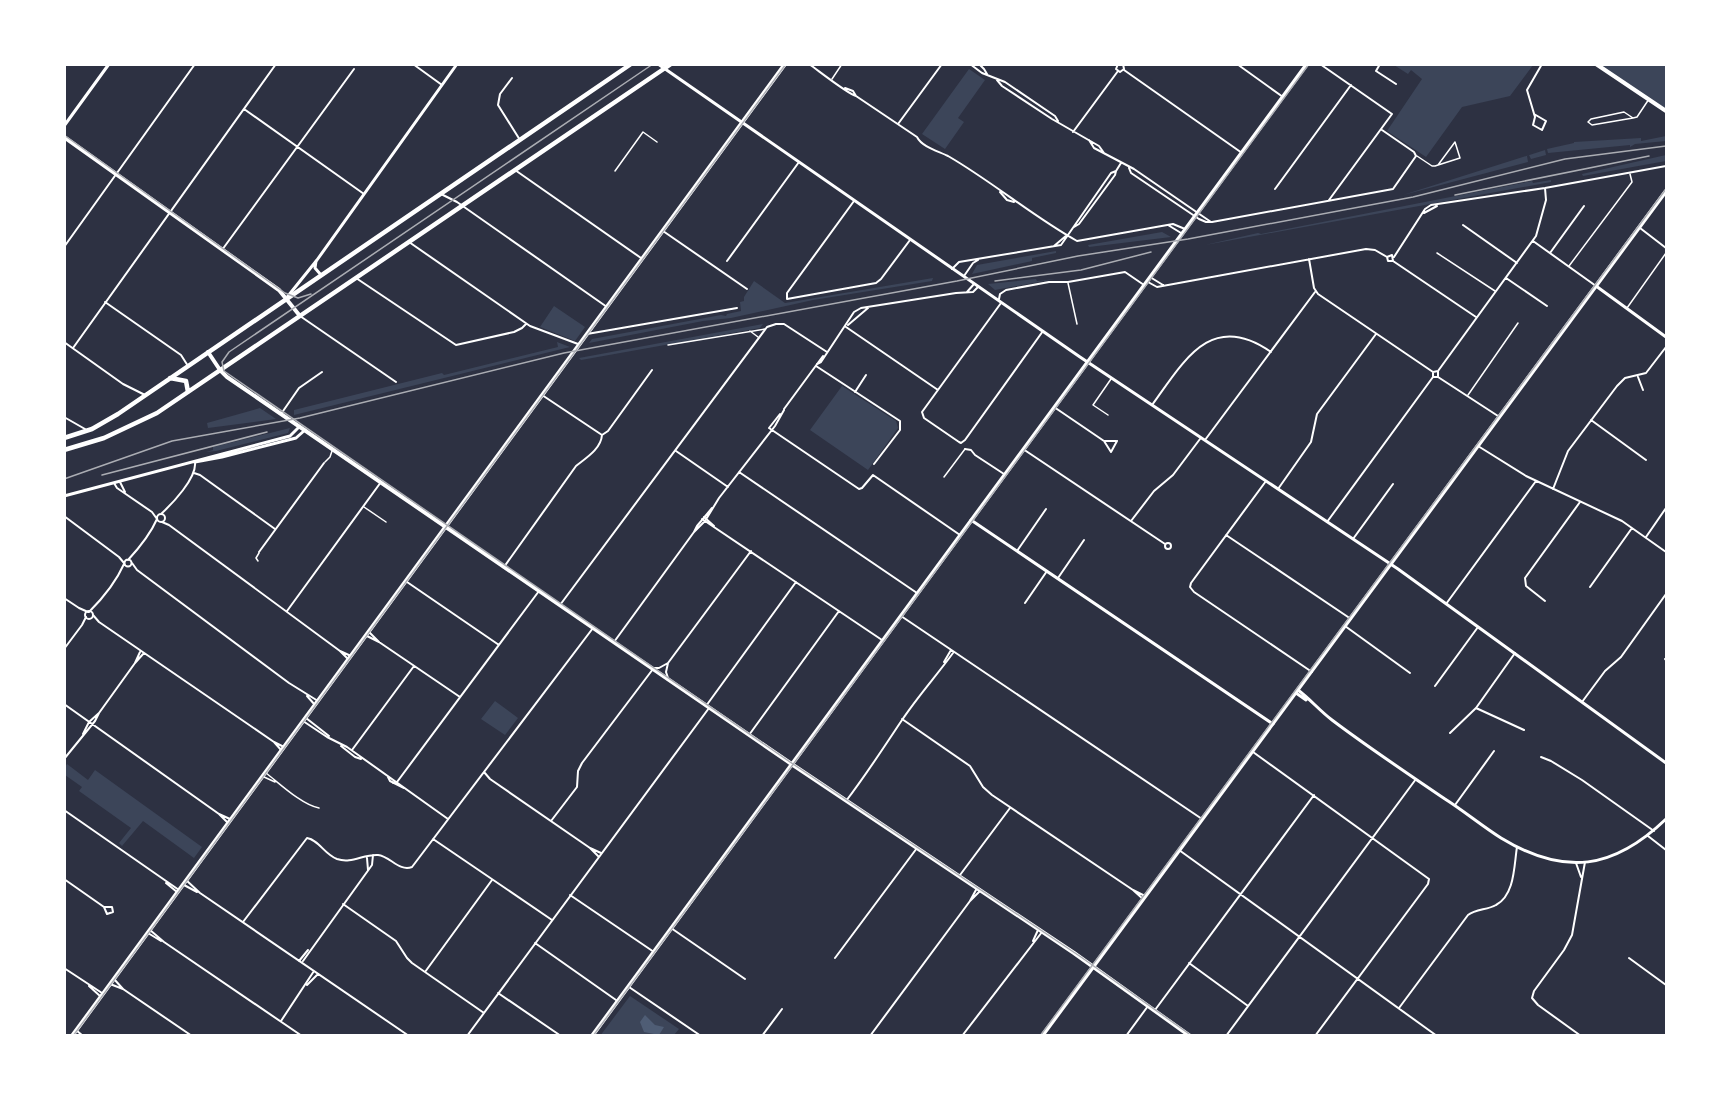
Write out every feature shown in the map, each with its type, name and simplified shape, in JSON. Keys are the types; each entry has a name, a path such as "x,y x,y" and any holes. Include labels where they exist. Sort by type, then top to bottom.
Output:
{"highway":[{"path":"64,438 102,424 146,395 631,64"},
{"path":"64,450 112,435 151,417 671,64"},
{"path":"170,378 186,381 188,392"},
{"path":"102,424 112,435"}],"main road":[{"path":"74,1034 785,64"},
{"path":"592,1035 1307,64"},
{"path":"1596,64 1666,111"},
{"path":"64,137 287,298 300,316"},
{"path":"1042,1035 1666,191"},
{"path":"208,352 220,370 283,415 846,801 1093,966 1190,1035"}],"street":[{"path":"64,126 109,64"},
{"path":"64,247 195,64"},
{"path":"73,348 276,64"},
{"path":"414,64 442,85"},
{"path":"287,298 317,260 457,64"},
{"path":"658,64 964,276 975,286 1391,565 1666,763"},
{"path":"809,64 850,94 917,137 921,142 998,190 1007,200 1016,203 1080,242 1176,224 1183,233"},
{"path":"898,124 942,64"},
{"path":"970,64 997,80 1002,86 1038,110 1089,140 1093,147 1134,169 1196,214 1211,222 1393,189 1416,156 1382,130"},
{"path":"979,64 987,74"},
{"path":"1123,64 1124,70"},
{"path":"1237,64 1283,97"},
{"path":"1320,64 1391,113 1391,117 1382,130 1329,200"},
{"path":"1380,64 1376,71 1396,84"},
{"path":"1537,118 1528,88 1542,64"},
{"path":"101,65 106,69"},
{"path":"1117,65 1118,71"},
{"path":"222,250 354,69"},
{"path":"1073,132 1118,71 1124,70 1242,153"},
{"path":"512,78 500,94 498,105 520,140"},
{"path":"1275,189 1351,86"},
{"path":"244,110 364,194"},
{"path":"727,261 799,162"},
{"path":"1074,227 1079,224 1104,191 1121,163"},
{"path":"1391,257 1429,208 1666,166"},
{"path":"515,170 642,259"},
{"path":"952,269 959,262 1054,246 1074,227 1111,173 1116,171"},
{"path":"1100,188 1104,191"},
{"path":"1438,377 1438,371 1533,241 1545,203 1545,188"},
{"path":"1097,192 1101,195"},
{"path":"441,194 462,206 607,307"},
{"path":"854,201 787,292 786,298 876,283 910,240"},
{"path":"1550,253 1584,206"},
{"path":"1086,207 1090,210"},
{"path":"1463,225 1517,263"},
{"path":"1639,228 1666,248"},
{"path":"663,231 747,289"},
{"path":"1533,241 1666,337"},
{"path":"409,242 526,324 580,345"},
{"path":"1043,331 961,443 924,418 923,411 1000,302 1000,294 1006,290 1049,282 1068,282 1125,272 1162,285 1369,248 1391,257 1477,317"},
{"path":"1309,258 1315,292 1433,372 1438,371"},
{"path":"317,260 315,268 321,275"},
{"path":"964,276 973,263 980,260"},
{"path":"356,278 454,345 514,332 526,324"},
{"path":"1506,278 1547,306"},
{"path":"614,642 846,327 868,308 973,292 975,286"},
{"path":"967,292 975,286"},
{"path":"1206,441 1315,292"},
{"path":"105,302 181,355 188,366"},
{"path":"587,334 737,308"},
{"path":"300,316 396,382"},
{"path":"561,605 765,328 782,323 826,354"},
{"path":"846,327 938,390"},
{"path":"1278,489 1311,442 1317,414 1376,334"},
{"path":"1152,405 1185,360 1198,347 1210,340 1223,336 1240,337 1253,341 1271,352"},
{"path":"64,342 128,386 146,395"},
{"path":"1553,489 1569,451 1621,381 1649,370 1666,347"},
{"path":"817,365 898,419 901,425 900,430 874,464"},
{"path":"602,435 608,431 652,370"},
{"path":"283,415 299,388 322,372"},
{"path":"1327,522 1433,377 1433,372"},
{"path":"855,392 866,375"},
{"path":"1638,376 1643,390"},
{"path":"1433,377 1438,377 1500,417"},
{"path":"542,395 602,435"},
{"path":"1054,407 1104,441 1111,452 1117,441 1104,441"},
{"path":"64,417 88,431"},
{"path":"1591,420 1646,460"},
{"path":"259,446 291,436 299,426"},
{"path":"64,496 296,438 305,430"},
{"path":"770,430 859,489 873,475 960,536"},
{"path":"504,567 576,466 591,455 602,440 602,435"},
{"path":"1131,521 1154,491 1173,475 1201,438"},
{"path":"1478,446 1536,481 1581,501 1632,528 1666,552"},
{"path":"965,449 971,450 1005,474"},
{"path":"1023,449 1165,544"},
{"path":"675,451 728,487"},
{"path":"154,527 165,518 168,509 194,472 193,463"},
{"path":"259,552 324,463"},
{"path":"194,472 275,530"},
{"path":"739,472 917,593"},
{"path":"1266,481 1190,587 1194,592 1312,672"},
{"path":"1446,604 1536,481"},
{"path":"120,482 125,492"},
{"path":"287,611 381,482"},
{"path":"114,483 117,488 152,512 165,518 169,525"},
{"path":"1353,539 1394,484"},
{"path":"1545,601 1528,588 1525,578 1581,501"},
{"path":"1646,537 1666,508"},
{"path":"122,572 124,564 154,527 160,515 168,509"},
{"path":"1017,551 1046,509"},
{"path":"152,512 161,522 169,525 350,658"},
{"path":"64,516 119,557 128,567 137,570"},
{"path":"704,519 882,640"},
{"path":"971,520 1273,724"},
{"path":"1590,587 1632,528"},
{"path":"1226,535 1351,619"},
{"path":"1058,578 1083,540"},
{"path":"551,821 577,787 578,771 582,763 651,668 659,668 669,661 751,551"},
{"path":"82,625 93,615 96,607 131,563 134,554"},
{"path":"119,557 128,560 137,570 317,703"},
{"path":"1025,603 1047,571"},
{"path":"406,581 499,645"},
{"path":"467,1035 708,707 796,582"},
{"path":"393,783 397,782 539,591"},
{"path":"1582,702 1605,670 1621,657 1666,594"},
{"path":"64,598 89,612 99,622 283,749"},
{"path":"64,649 89,612 96,607"},
{"path":"79,608 90,619 99,622"},
{"path":"749,735 839,611"},
{"path":"901,616 1202,819"},
{"path":"1345,626 1410,673"},
{"path":"1436,686 1478,627"},
{"path":"243,922 304,840 309,838 314,840 327,854 340,860 351,861 373,855 386,857 401,867 408,868 414,864 593,628"},
{"path":"368,634 460,697"},
{"path":"135,663 141,651"},
{"path":"846,801 952,651"},
{"path":"64,759 93,724 144,653"},
{"path":"1450,733 1476,708 1515,653"},
{"path":"669,661 666,672 670,681"},
{"path":"352,750 414,666"},
{"path":"1297,692 1360,741 1496,835 1542,858 1576,863 1610,857 1631,848 1666,819"},
{"path":"64,704 230,821"},
{"path":"1476,708 1524,730"},
{"path":"83,734 89,722 99,713"},
{"path":"304,719 352,750 361,759"},
{"path":"902,719 970,766 986,790 1010,808 1144,898"},
{"path":"340,744 345,750 397,782 448,819"},
{"path":"1455,805 1494,751"},
{"path":"1253,752 1430,880 1316,1035"},
{"path":"1541,757 1582,780 1654,831"},
{"path":"482,774 590,848 601,853"},
{"path":"388,777 393,783 404,788"},
{"path":"1226,1035 1416,779"},
{"path":"1155,1010 1314,795"},
{"path":"959,876 1010,808"},
{"path":"64,810 178,891"},
{"path":"1648,836 1666,850"},
{"path":"433,839 552,920"},
{"path":"1400,1008 1468,915 1495,905 1506,896 1517,847"},
{"path":"590,848 599,857"},
{"path":"835,958 917,848"},
{"path":"1179,850 1437,1035"},
{"path":"301,962 373,864 373,855"},
{"path":"367,857 368,870"},
{"path":"1581,1035 1538,1005 1532,998 1534,991 1564,950 1572,934 1585,862"},
{"path":"1576,863 1581,877"},
{"path":"64,879 104,907"},
{"path":"425,972 492,880"},
{"path":"185,882 409,1035"},
{"path":"870,1035 979,889"},
{"path":"570,896 654,952"},
{"path":"343,904 396,941 406,958 484,1013"},
{"path":"671,928 745,979"},
{"path":"963,1035 1040,930"},
{"path":"149,931 302,1035"},
{"path":"535,943 618,1001"},
{"path":"1629,958 1666,983"},
{"path":"1189,963 1248,1006"},
{"path":"64,968 102,995"},
{"path":"281,1021 314,971"},
{"path":"305,987 318,973"},
{"path":"114,979 123,989"},
{"path":"110,984 123,989 192,1035"},
{"path":"628,987 701,1035"},
{"path":"498,993 561,1035"},
{"path":"1126,1035 1148,1006"},
{"path":"762,1035 782,1009"},
{"path":"74,1034 83,1035"}],"lane":[{"path":"832,80 842,64"},
{"path":"1633,118 1624,112 1591,118 1588,122 1592,125 1633,118 1639,115 1649,99"},
{"path":"615,171 644,132 657,142"},
{"path":"1416,156 1431,166 1437,165 1460,158 1455,142 1437,165"},
{"path":"1569,267 1632,182 1630,172"},
{"path":"1437,253 1496,292"},
{"path":"1626,308 1666,253"},
{"path":"1068,282 1077,324"},
{"path":"1467,395 1518,323"},
{"path":"668,345 765,328"},
{"path":"749,331 758,338"},
{"path":"1108,415 1093,405 1112,378"},
{"path":"324,463 330,457 332,449"},
{"path":"944,477 965,449"},
{"path":"363,506 386,522"},
{"path":"258,561 256,558 259,552"},
{"path":"264,775 273,783 276,782 312,806 320,807"}],"shaded area":[{"path":"1394,65 1533,65 1510,96 1462,107 1426,157 1387,131 1422,79 1411,70 1408,74"},
{"path":"1597,65 1666,65 1666,109"},
{"path":"969,69 985,80 958,118 964,122 945,149 922,134"},
{"path":"1666,136 1666,141 1635,144 1630,147 1630,145 1548,153 1547,149 1574,142 1641,138 1641,141"},
{"path":"1545,150 1546,155 1531,159 1529,155"},
{"path":"1529,155 1527,156 1528,162 1403,195"},
{"path":"1666,155 1666,161 1583,176 1582,174"},
{"path":"1551,180 1551,182 1205,245 1532,181 1533,183"},
{"path":"1162,232 1171,237 1089,247 1088,245"},
{"path":"1056,251 1056,253 1032,258 1032,261 972,274 977,265"},
{"path":"933,278 932,281 813,300 731,318 703,321 589,343 592,339 721,315 726,316 741,311 740,302 744,301 754,281 785,303"},
{"path":"1036,279 1037,281 1055,279 995,290 988,284"},
{"path":"554,306 585,327 575,341 540,327"},
{"path":"763,324 760,328 581,360 579,358"},
{"path":"557,342 570,347 294,415 294,410 558,347"},
{"path":"842,386 896,421 898,428 868,470 810,430"},
{"path":"260,408 276,419 208,428 207,423"},
{"path":"290,428 288,433 206,452 213,450 213,447"},
{"path":"495,701 518,718 505,735 481,719"},
{"path":"67,764 88,780 95,770 202,847 194,858 143,821 122,846 119,843 131,828 79,791 82,787 65,775"},
{"path":"630,996 679,1029 674,1035 600,1036"},
{"path":"645,1015 655,1025 664,1027 659,1035 644,1032 640,1022"}],"tram line":[{"path":"653,64 229,352 222,362 224,371 793,764 1081,957 1192,1036"},
{"path":"73,1036 786,64"},
{"path":"593,1036 1309,64"},
{"path":"64,135 285,293 298,298 311,294"},
{"path":"1040,1036 1666,189"}],"railway":[{"path":"64,479 172,441 300,418 564,353 957,281 1078,256 1188,239 1413,197 1565,159 1666,146"},
{"path":"1455,195 1649,156"},
{"path":"995,281 1081,270 1151,252"},
{"path":"102,475 267,432"}]}
